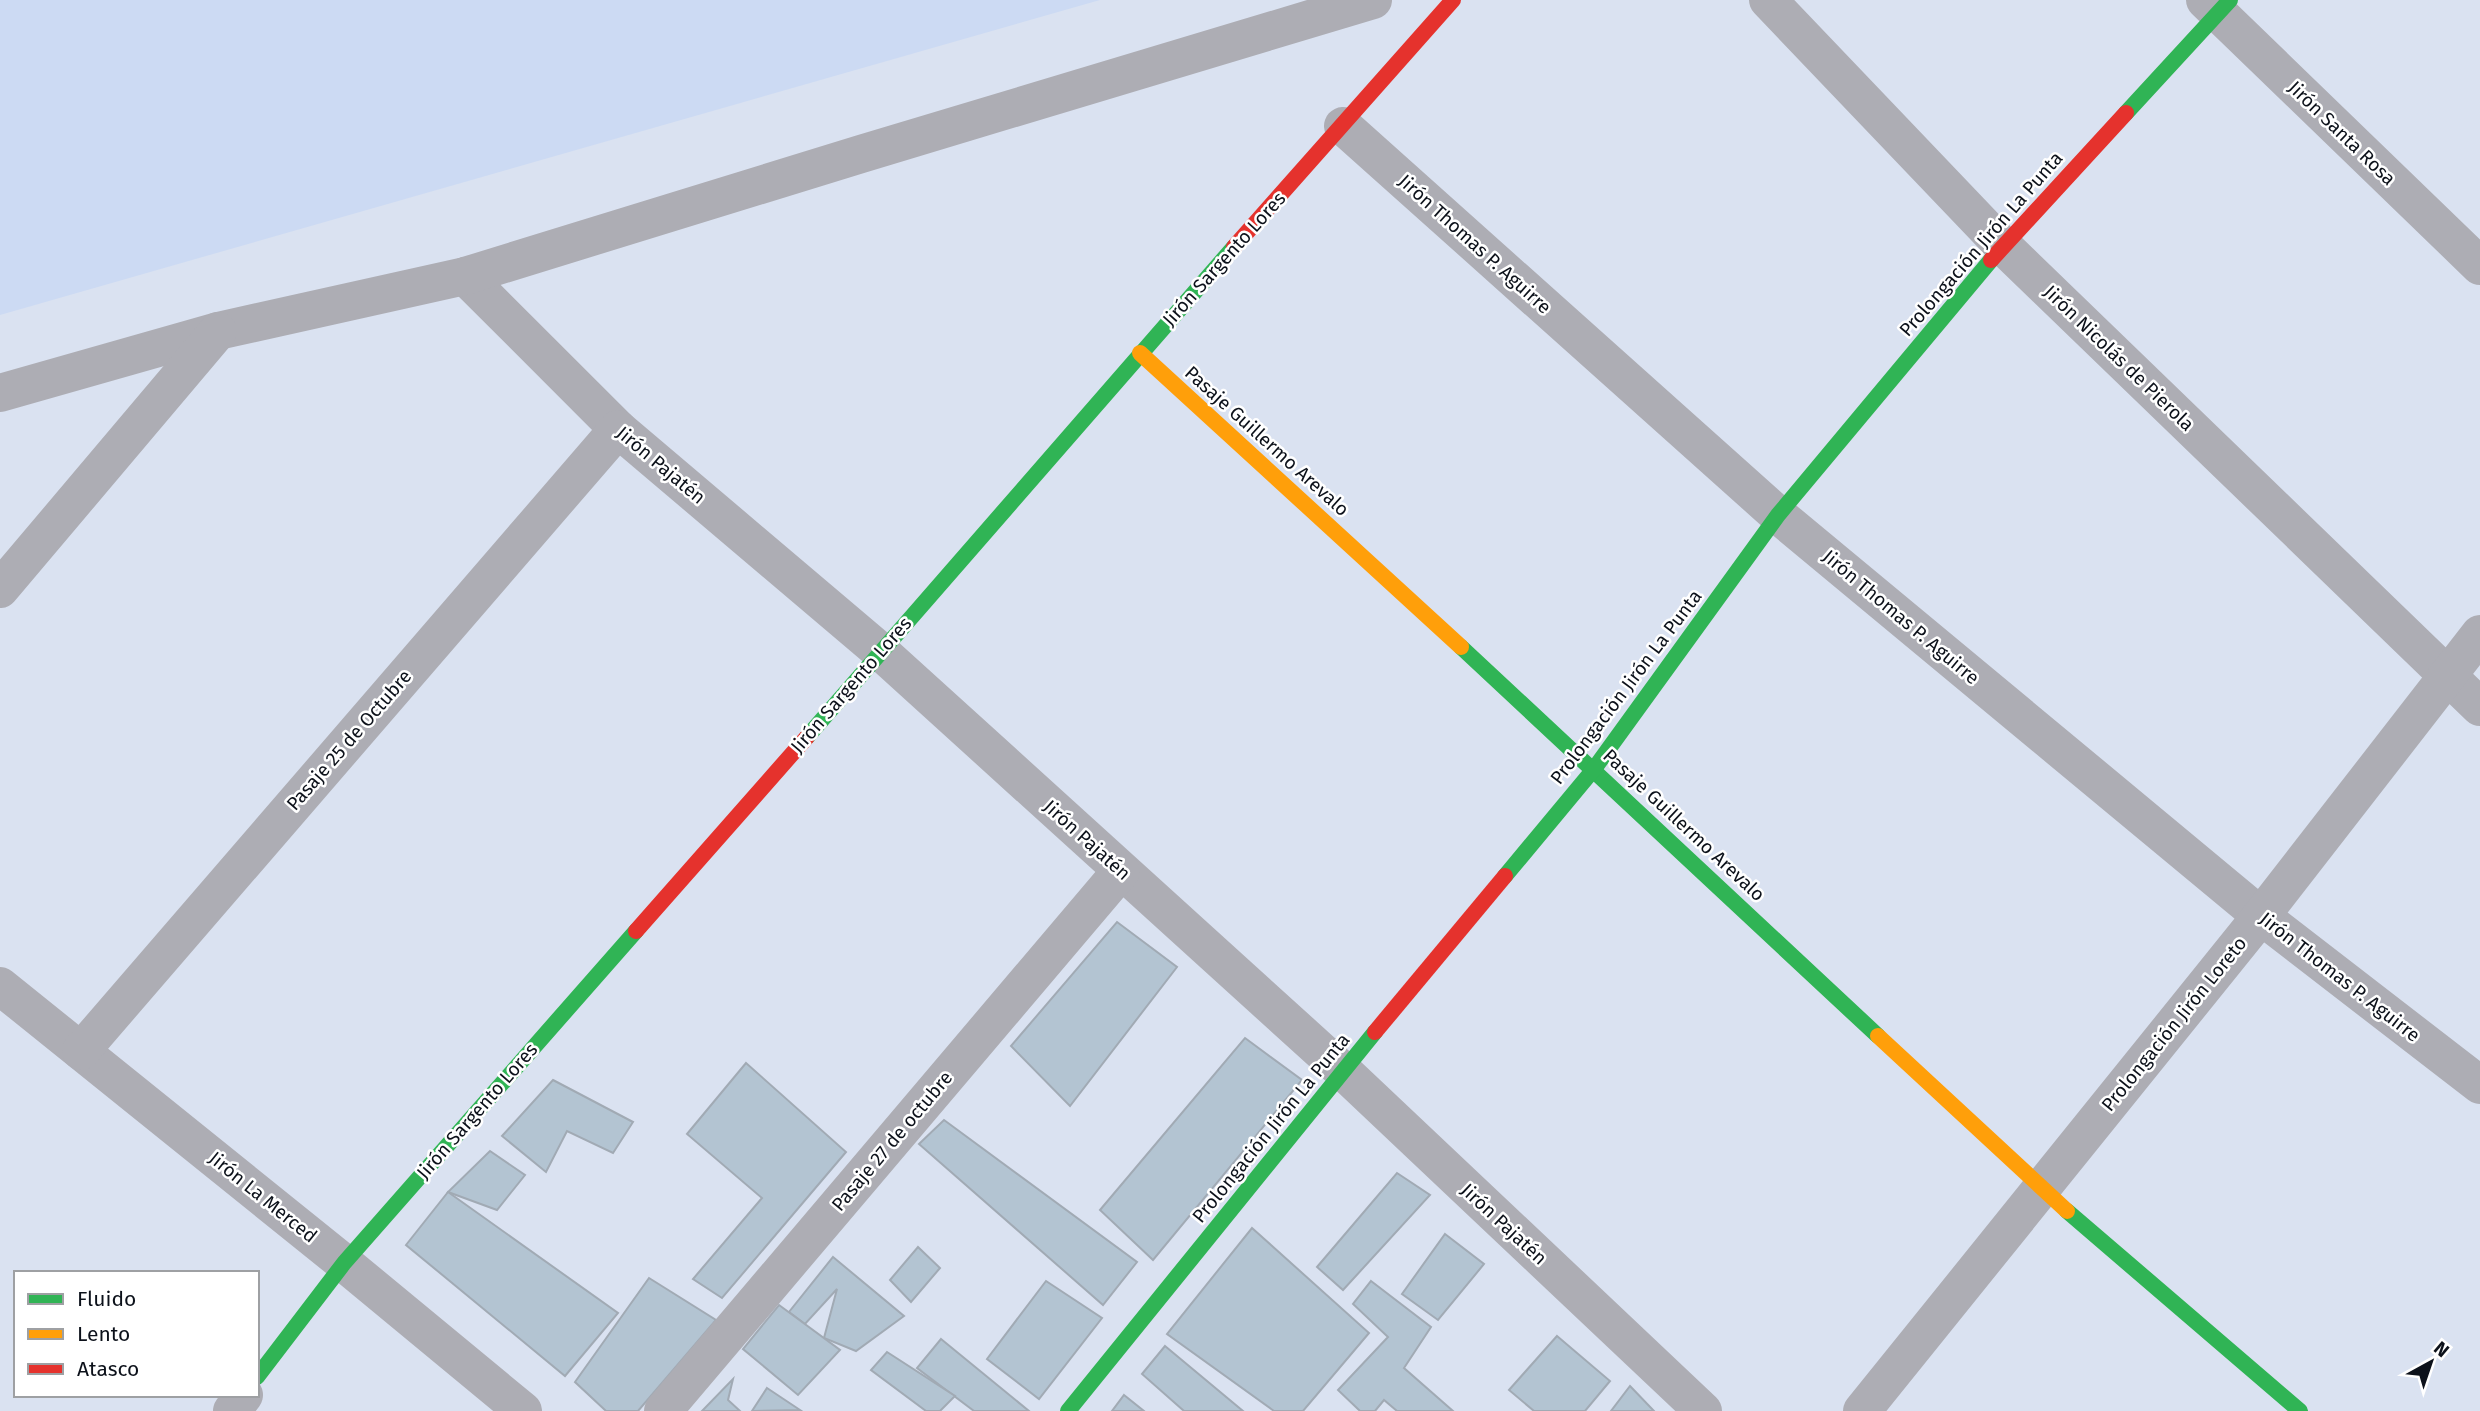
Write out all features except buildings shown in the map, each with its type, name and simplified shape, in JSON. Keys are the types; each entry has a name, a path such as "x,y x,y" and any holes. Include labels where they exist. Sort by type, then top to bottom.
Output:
{"street":[{"path":"0,393 218,331 465,276 1373,0"},
{"name":"Jirón Sargento Lores","path":"259,1374 344,1263 1140,353 1453,0"},
{"name":"Jirón Nicolás de Pierola","path":"1768,0 2003,246 2480,707"},
{"name":"Prolongación Jirón La Punta","path":"1068,1411 1343,1071 1594,769 1778,515 2003,246 2218,4"},
{"name":"Jirón Santa Rosa","path":"2218,4 2480,266"},
{"name":"Jirón Thomas P. Aguirre","path":"1343,126 1778,515 2261,916 2480,1085"},
{"name":"Jirón Pajatén","path":"465,276 618,429 881,652 1343,1071 1703,1411"},
{"path":"0,589 218,331"},
{"name":"Pasaje Guillermo Arevalo","path":"1140,353 1594,769 2042,1189 2300,1411"},
{"name":"Pasaje 25 de Octubre","path":"81,1051 618,429"},
{"name":"Prolongación Jirón Loreto","path":"1862,1411 2261,916 2480,634"},
{"name":"Pasaje 27 de octubre","path":"663,1411 1121,871"},
{"name":"Jirón La Merced","path":"0,986 523,1411"}],"shaded area":[{"path":"0,0 1100,0 0,315"}],"traffic: fast":[{"path":"2126,113 2230,0"},
{"path":"807,737 1234,247"},
{"path":"1505,876 1594,769 1778,515 1991,260"},
{"path":"1461,647 1878,1036"},
{"path":"259,1374 344,1263 636,931"},
{"path":"1068,1411 1375,1032"},
{"path":"2067,1211 2300,1411"}],"traffic: slow":[{"path":"1140,353 1461,647"},
{"path":"1878,1036 2067,1211"}],"traffic: jam":[{"path":"1234,247 1453,0"},
{"path":"1991,260 2126,113"},
{"path":"636,931 807,737"},
{"path":"1375,1032 1505,876"}]}
